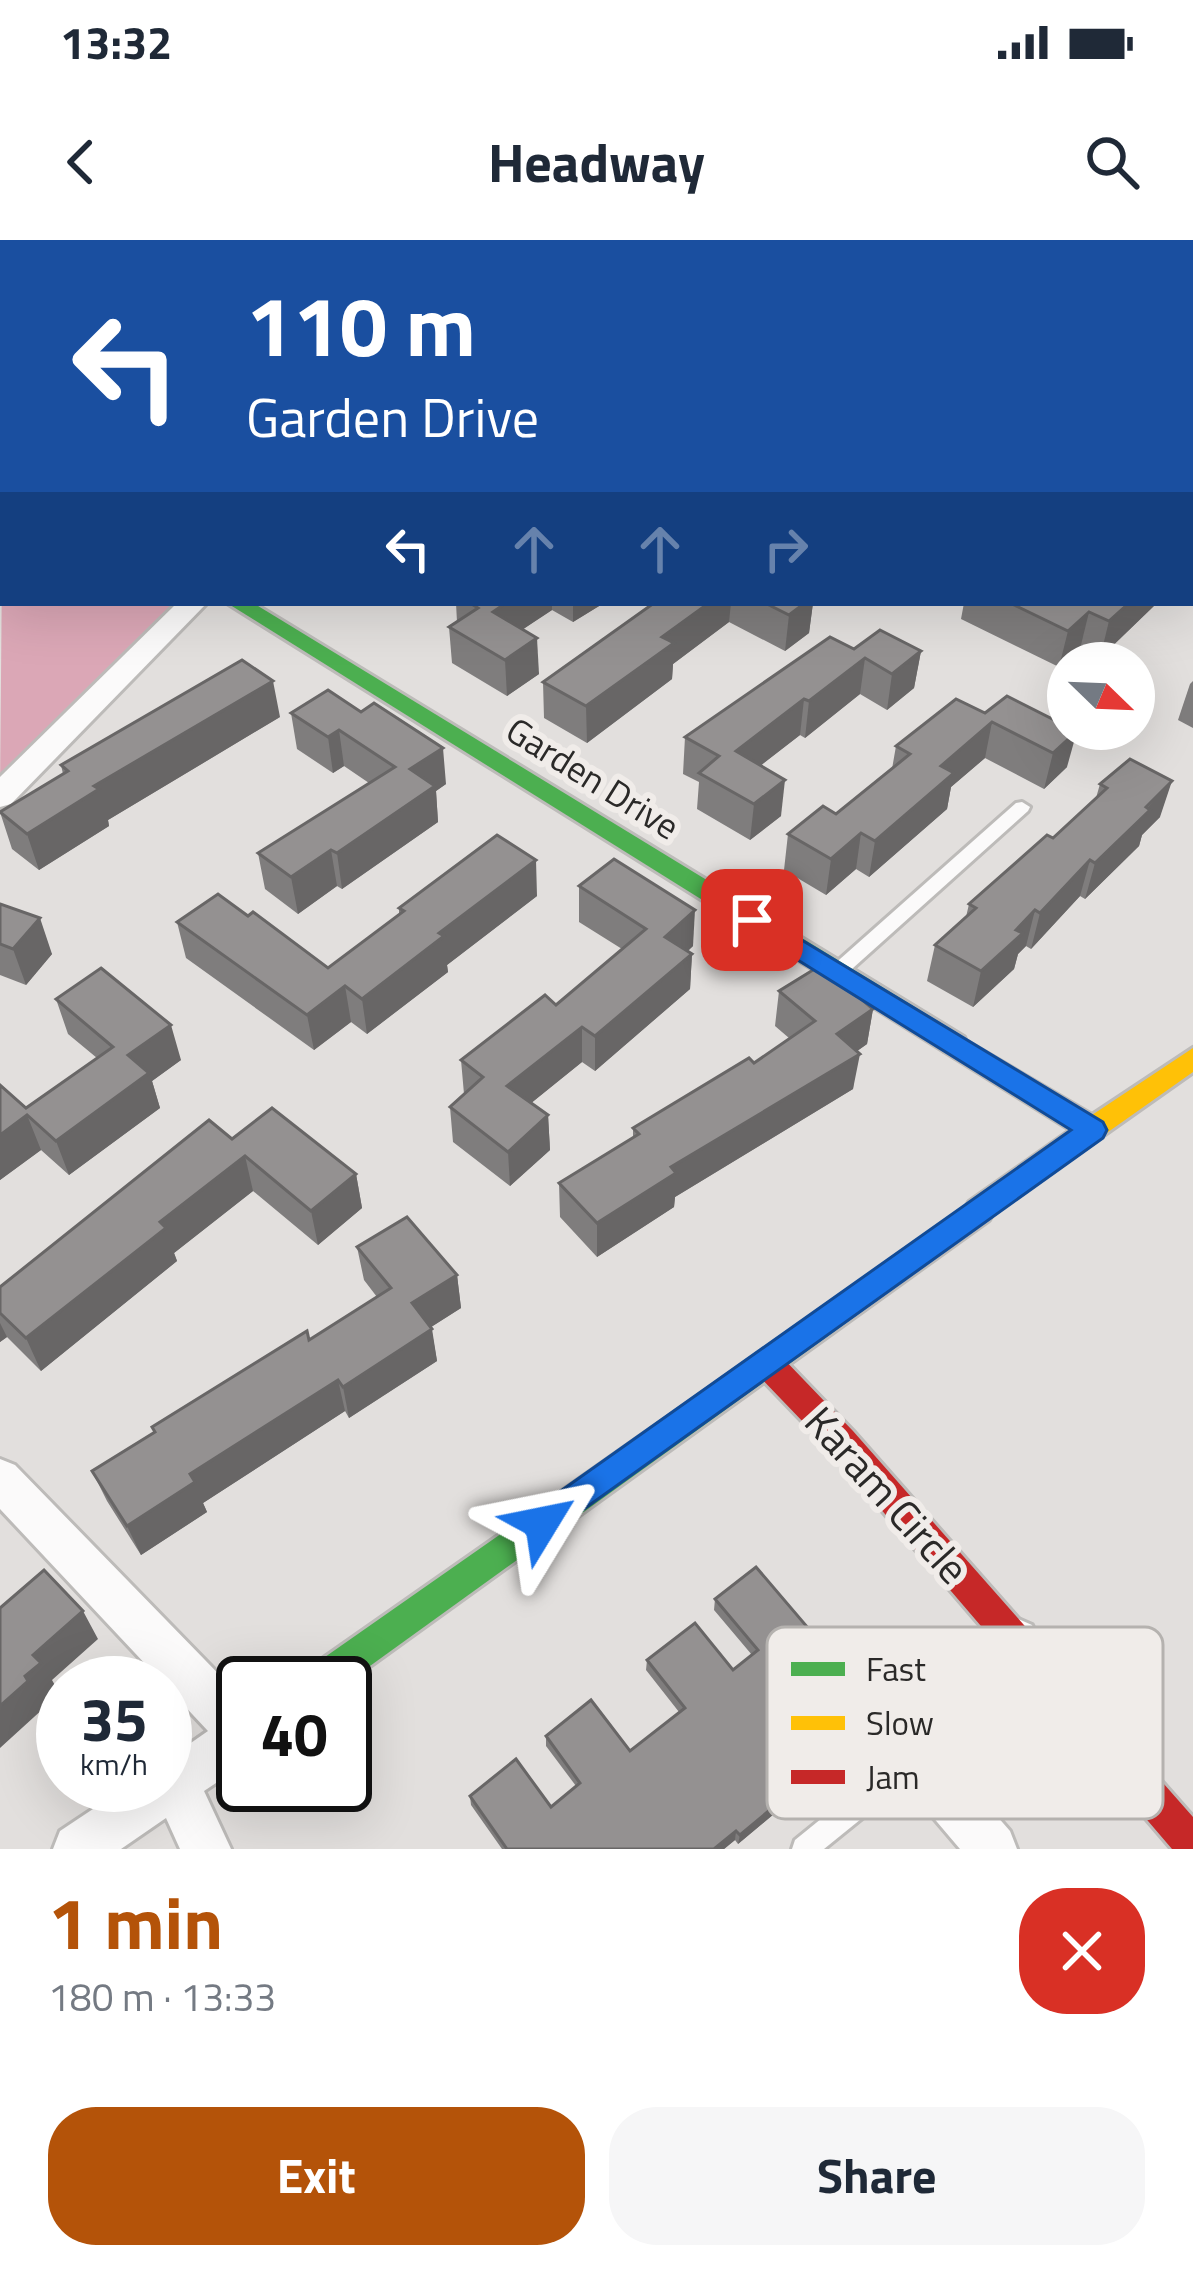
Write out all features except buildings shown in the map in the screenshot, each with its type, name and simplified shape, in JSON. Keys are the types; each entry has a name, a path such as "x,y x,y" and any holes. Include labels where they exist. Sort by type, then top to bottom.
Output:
{"street":[{"path":"0,796 191,606"},
{"name":"Garden Drive","path":"243,606 1093,1130"},
{"path":"355,1656 1193,1058"},
{"name":"Karam Circle","path":"768,1364 1004,1627"},
{"path":"0,1479 216,1706"},
{"path":"192,1774 216,1755"},
{"name":"Karam Circle","path":"1163,1810 1193,1845"},
{"path":"78,1849 136,1812"},
{"path":"188,1812 206,1849"},
{"path":"966,1819 992,1849"}],"lane":[{"path":"837,972 1022,807"},
{"path":"804,1849 841,1819"}],"shaded area":[{"path":"2,606 181,606 0,793"}],"traffic: fast":[{"path":"243,606 954,1044"},
{"path":"355,1656 979,1211"}],"traffic: slow":[{"path":"954,1044 1093,1130"},
{"path":"979,1211 1193,1058"}],"traffic: jam":[{"path":"768,1364 842,1441 1004,1627"},
{"path":"1163,1810 1193,1845"}],"route":[{"path":"542,1523 1093,1130 752,920"}]}
